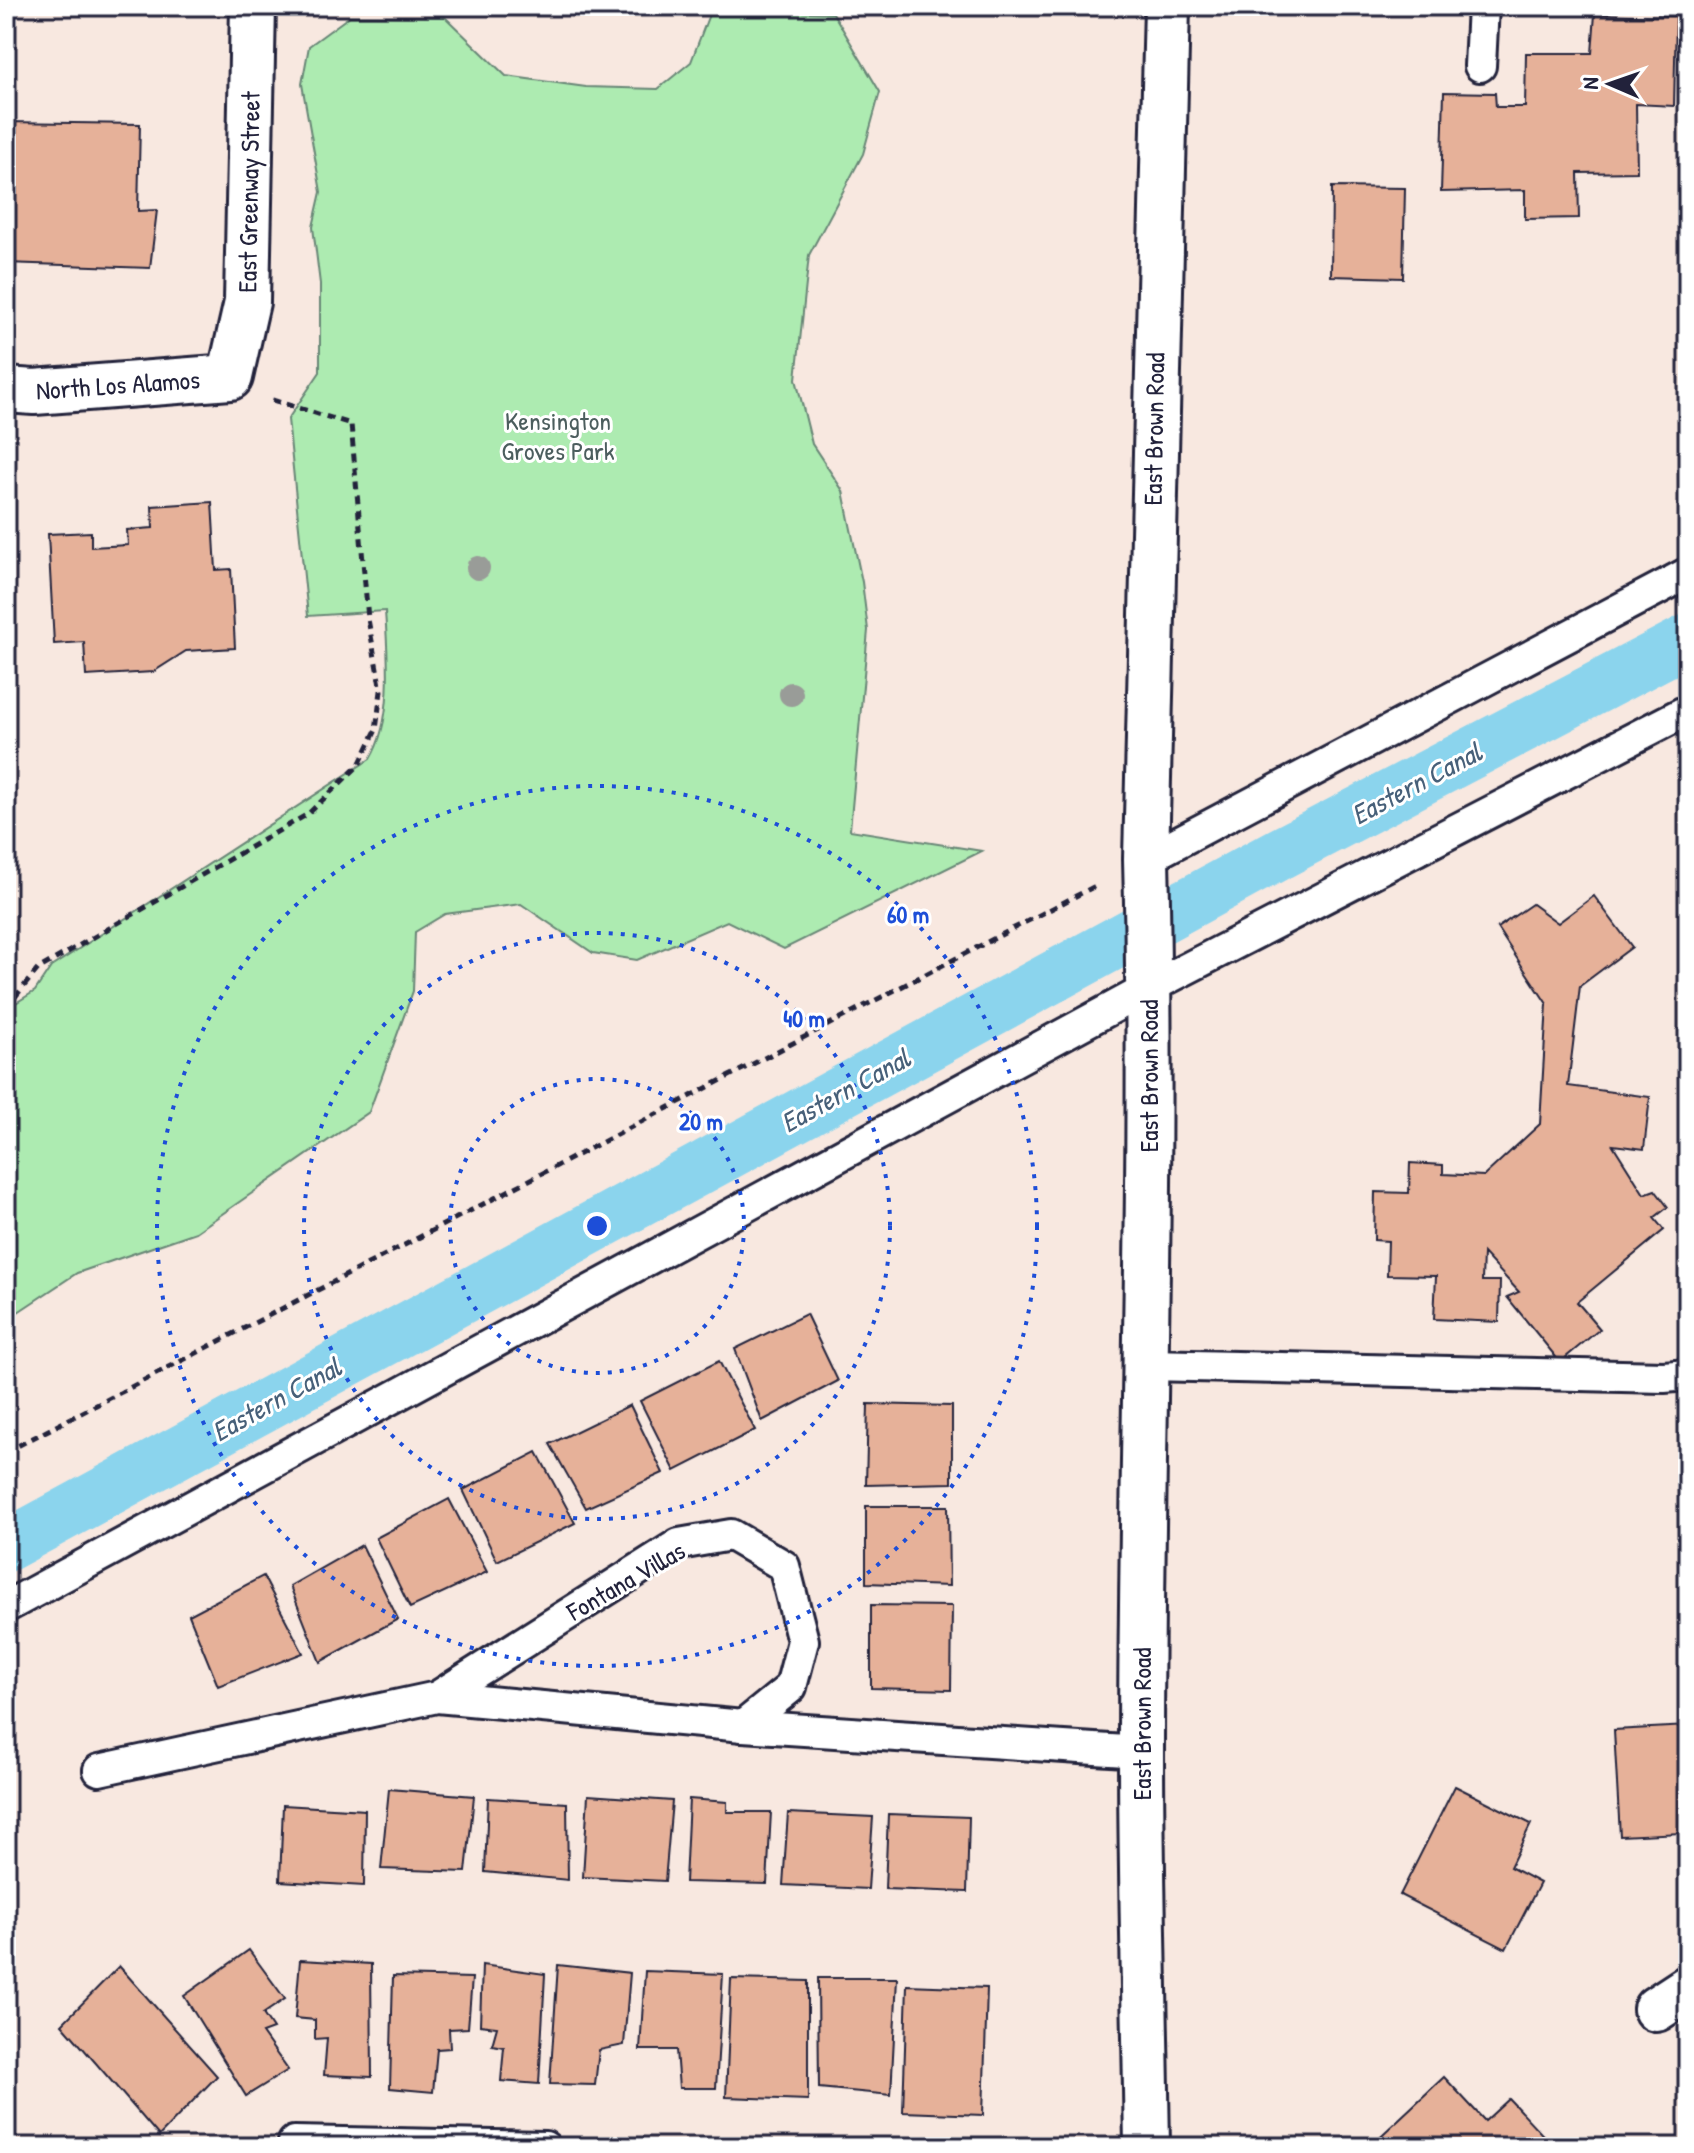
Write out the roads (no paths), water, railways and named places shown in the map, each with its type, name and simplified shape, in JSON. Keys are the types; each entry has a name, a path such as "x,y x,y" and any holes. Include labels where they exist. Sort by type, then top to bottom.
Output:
{"main road":[{"name":"East Greenway Street","path":"230,377 247,302 253,6"},
{"name":"East Brown Road","path":"1147,2147 1141,1752 1148,1365 1149,988 1146,859 1167,6"},
{"name":"North Los Alamos","path":"6,390 34,392 230,377"}],"lane":[{"path":"1480,66 1483,6"},
{"path":"1146,859 1688,573"},
{"path":"6,1607 1149,988 1688,710"},
{"path":"1148,1365 1664,1377 1688,1375"},
{"name":"Fontana Villas","path":"437,1697 679,1544 731,1535 784,1566 803,1641 791,1687 743,1726"},
{"name":"Fontana Villas","path":"99,1770 437,1697 743,1726 1141,1752"},
{"path":"294,2147 294,2142 545,2147"}],"waterway":[{"name":"Eastern Canal","path":"6,1546 1281,853 1688,640"}],"park label":[{"name":"Kensington Groves Park","path":"558,436"}]}
